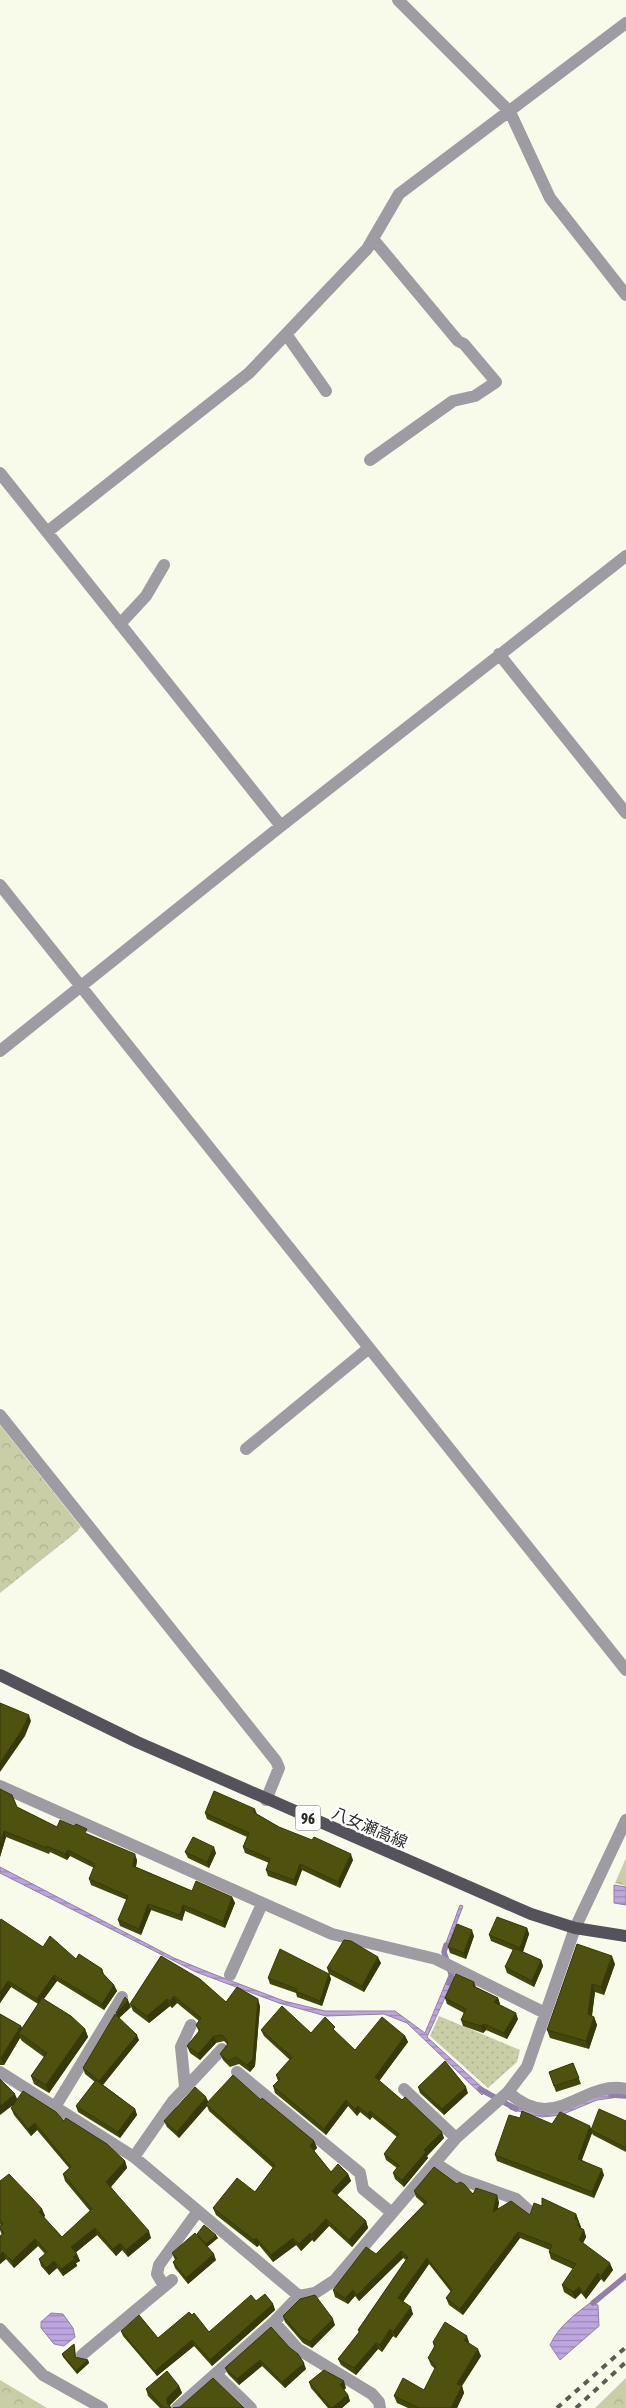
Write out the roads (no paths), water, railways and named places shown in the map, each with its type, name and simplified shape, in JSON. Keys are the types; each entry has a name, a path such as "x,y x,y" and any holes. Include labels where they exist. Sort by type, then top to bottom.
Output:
{"main road":[{"name":"八女瀬高線","path":"0,1674 137,1742 266,1800 531,1914 575,1928 626,1936"}],"street":[{"path":"398,0 510,112 550,198 626,295"},
{"path":"47,532 249,373 367,249 398,194 626,24"},
{"path":"370,460 453,401 476,396 496,382 464,344 458,341 373,239"},
{"path":"286,334 326,391"},
{"path":"0,473 281,826"},
{"path":"0,1051 281,826 626,556"},
{"path":"120,624 146,596 164,565"},
{"path":"499,654 626,813"},
{"path":"0,885 626,1670"},
{"path":"246,1449 369,1348"},
{"path":"0,1415 276,1761 279,1768 266,1800"},
{"path":"0,1786 332,1934 436,1959 545,2013"},
{"path":"177,2408 274,2322 299,2296 314,2293 335,2280 456,2138 508,2092 527,2067 575,1928 626,1820"},
{"path":"230,1975 262,1904"},
{"path":"55,2107 122,1997"},
{"path":"186,2087 181,2047 191,2025"},
{"path":"134,2157 173,2101 222,2049"},
{"path":"0,2072 134,2157 299,2296"},
{"path":"237,2072 360,2173 363,2189 392,2213"},
{"path":"404,2089 456,2138"},
{"path":"508,2092 519,2102 538,2109 555,2108 605,2089 626,2089"},
{"path":"435,2163 460,2179 516,2199 528,2210"},
{"path":"82,2355 168,2283 157,2274 159,2265 198,2211"},
{"path":"274,2322 298,2348 372,2394 379,2402 380,2408"},
{"path":"0,2329 44,2375 102,2408"},
{"path":"216,2374 251,2408"}],"waterway":[{"path":"446,1945 444,1952 452,1977 449,1983"},
{"path":"480,2089 516,2109"},
{"path":"611,2095 626,2096"},
{"path":"593,2303 626,2276"}],"railway":[{"path":"557,2408 626,2347"},
{"path":"576,2408 626,2362"}]}
